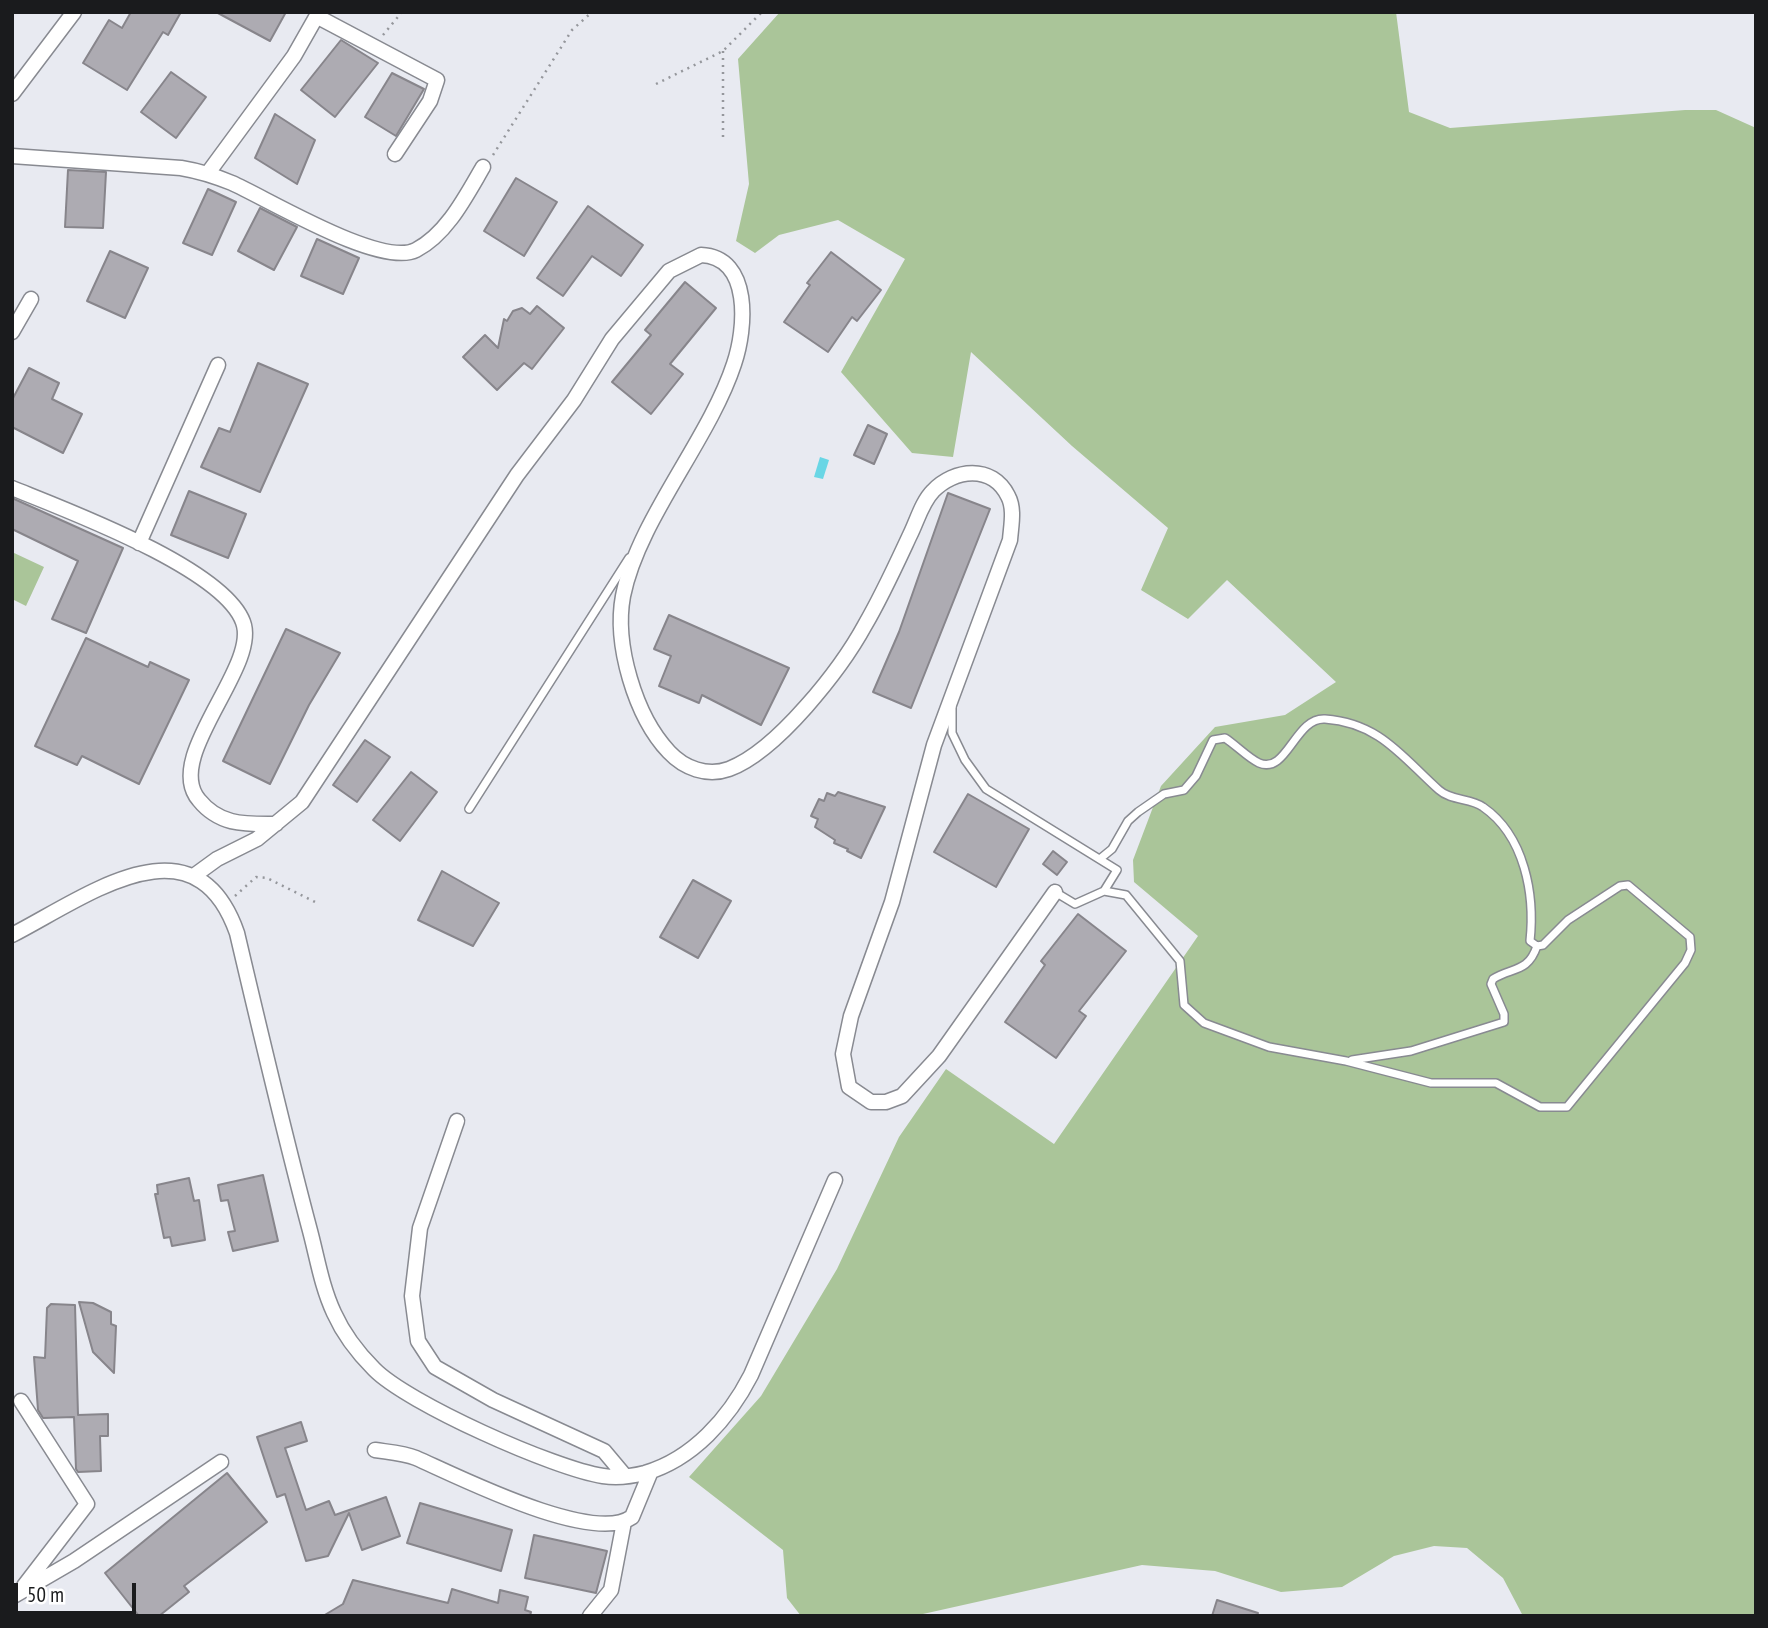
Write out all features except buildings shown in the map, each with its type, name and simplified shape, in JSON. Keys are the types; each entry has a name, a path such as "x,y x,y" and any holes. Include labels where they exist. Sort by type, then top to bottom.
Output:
{"street":[{"path":"12,94 74,12"},
{"path":"208,173 294,56 319,15 437,80 430,101 395,154"},
{"path":"12,156 181,168 208,173 354,242 383,252 405,254 426,243 447,224 483,167"},
{"path":"195,875 217,859 257,839 302,802 510,486 574,400 612,339 669,271 695,256 713,256 727,262 737,275 740,324 734,363 651,526 627,579 623,598 626,659 635,696 643,716 669,752 686,766 716,772 739,764 762,748 808,705 865,626 932,492 955,474 966,472 990,478 1009,496 1012,512 1010,540 924,773 892,902 861,980 844,1039 844,1070 849,1087 872,1102 886,1102 902,1097 939,1056 1055,892"},
{"path":"12,332 32,299"},
{"path":"139,543 218,365"},
{"path":"12,488 139,543 210,583 235,606 246,631 229,683 191,765 189,778 194,794 220,819 237,824 276,824"},
{"path":"12,935 118,880 145,873 172,870 195,875 215,892 228,909 237,933 322,1283 334,1315 352,1343 374,1370 396,1386 466,1423 541,1457 604,1476 625,1476 651,1471 682,1456 708,1436 742,1393 835,1180"},
{"path":"457,1121 420,1228 412,1296 418,1341 435,1367 493,1399 604,1451 625,1476"},
{"path":"18,1592 87,1504 21,1401"},
{"path":"374,1450 414,1457 471,1483 580,1522 607,1525 624,1522 632,1517 651,1471"},
{"path":"18,1592 74,1560 221,1462"},
{"path":"590,1616 611,1590 624,1522"}],"lane":[{"path":"469,809 651,526"},
{"path":"952,696 952,733 965,760 986,789 1118,870 1104,891 1075,904 1055,892"},
{"path":"1101,858 1112,849 1128,821 1138,812 1164,794 1185,790 1196,776 1213,740 1225,738 1259,763 1270,764 1283,755 1310,723 1324,719 1342,722 1387,739 1443,793 1482,806 1509,832 1531,894 1534,919 1530,941 1537,946"},
{"path":"1104,891 1126,895 1180,961 1184,1004 1204,1023 1269,1047 1346,1061 1431,1083 1496,1083 1540,1107 1567,1107 1685,964 1691,950 1690,937 1628,885 1620,886 1568,920 1549,941 1537,946 1534,955 1521,969 1493,979 1491,984 1504,1014 1504,1022 1411,1051 1346,1061"}],"path":[{"path":"374,46 402,12"},
{"path":"483,167 503,142 572,30 592,12"},
{"path":"656,84 723,51 762,12"},
{"path":"723,51 723,141"},
{"path":"228,909 241,888 256,877 267,878 319,904"}],"green space":[{"path":"780,12 1396,12 1409,112 1450,128 1716,110 1756,128 1756,1616 1523,1616 1503,1578 1467,1548 1434,1546 1394,1556 1342,1587 1281,1592 1215,1571 1142,1565 914,1616 801,1616 787,1598 783,1550 689,1477 761,1396 837,1269 899,1137 946,1069 1054,1144 1198,936 1134,882 1133,860 1161,786 1215,727 1285,715 1336,682 1227,580 1188,619 1141,590 1168,528 1072,446 971,352 953,457 912,453 841,372 905,259 838,220 779,235 755,253 736,241 749,184 738,59"},
{"path":"12,552 44,567 26,606 12,599"}],"water":[{"path":"820,457 829,460 823,479 814,477"}]}
